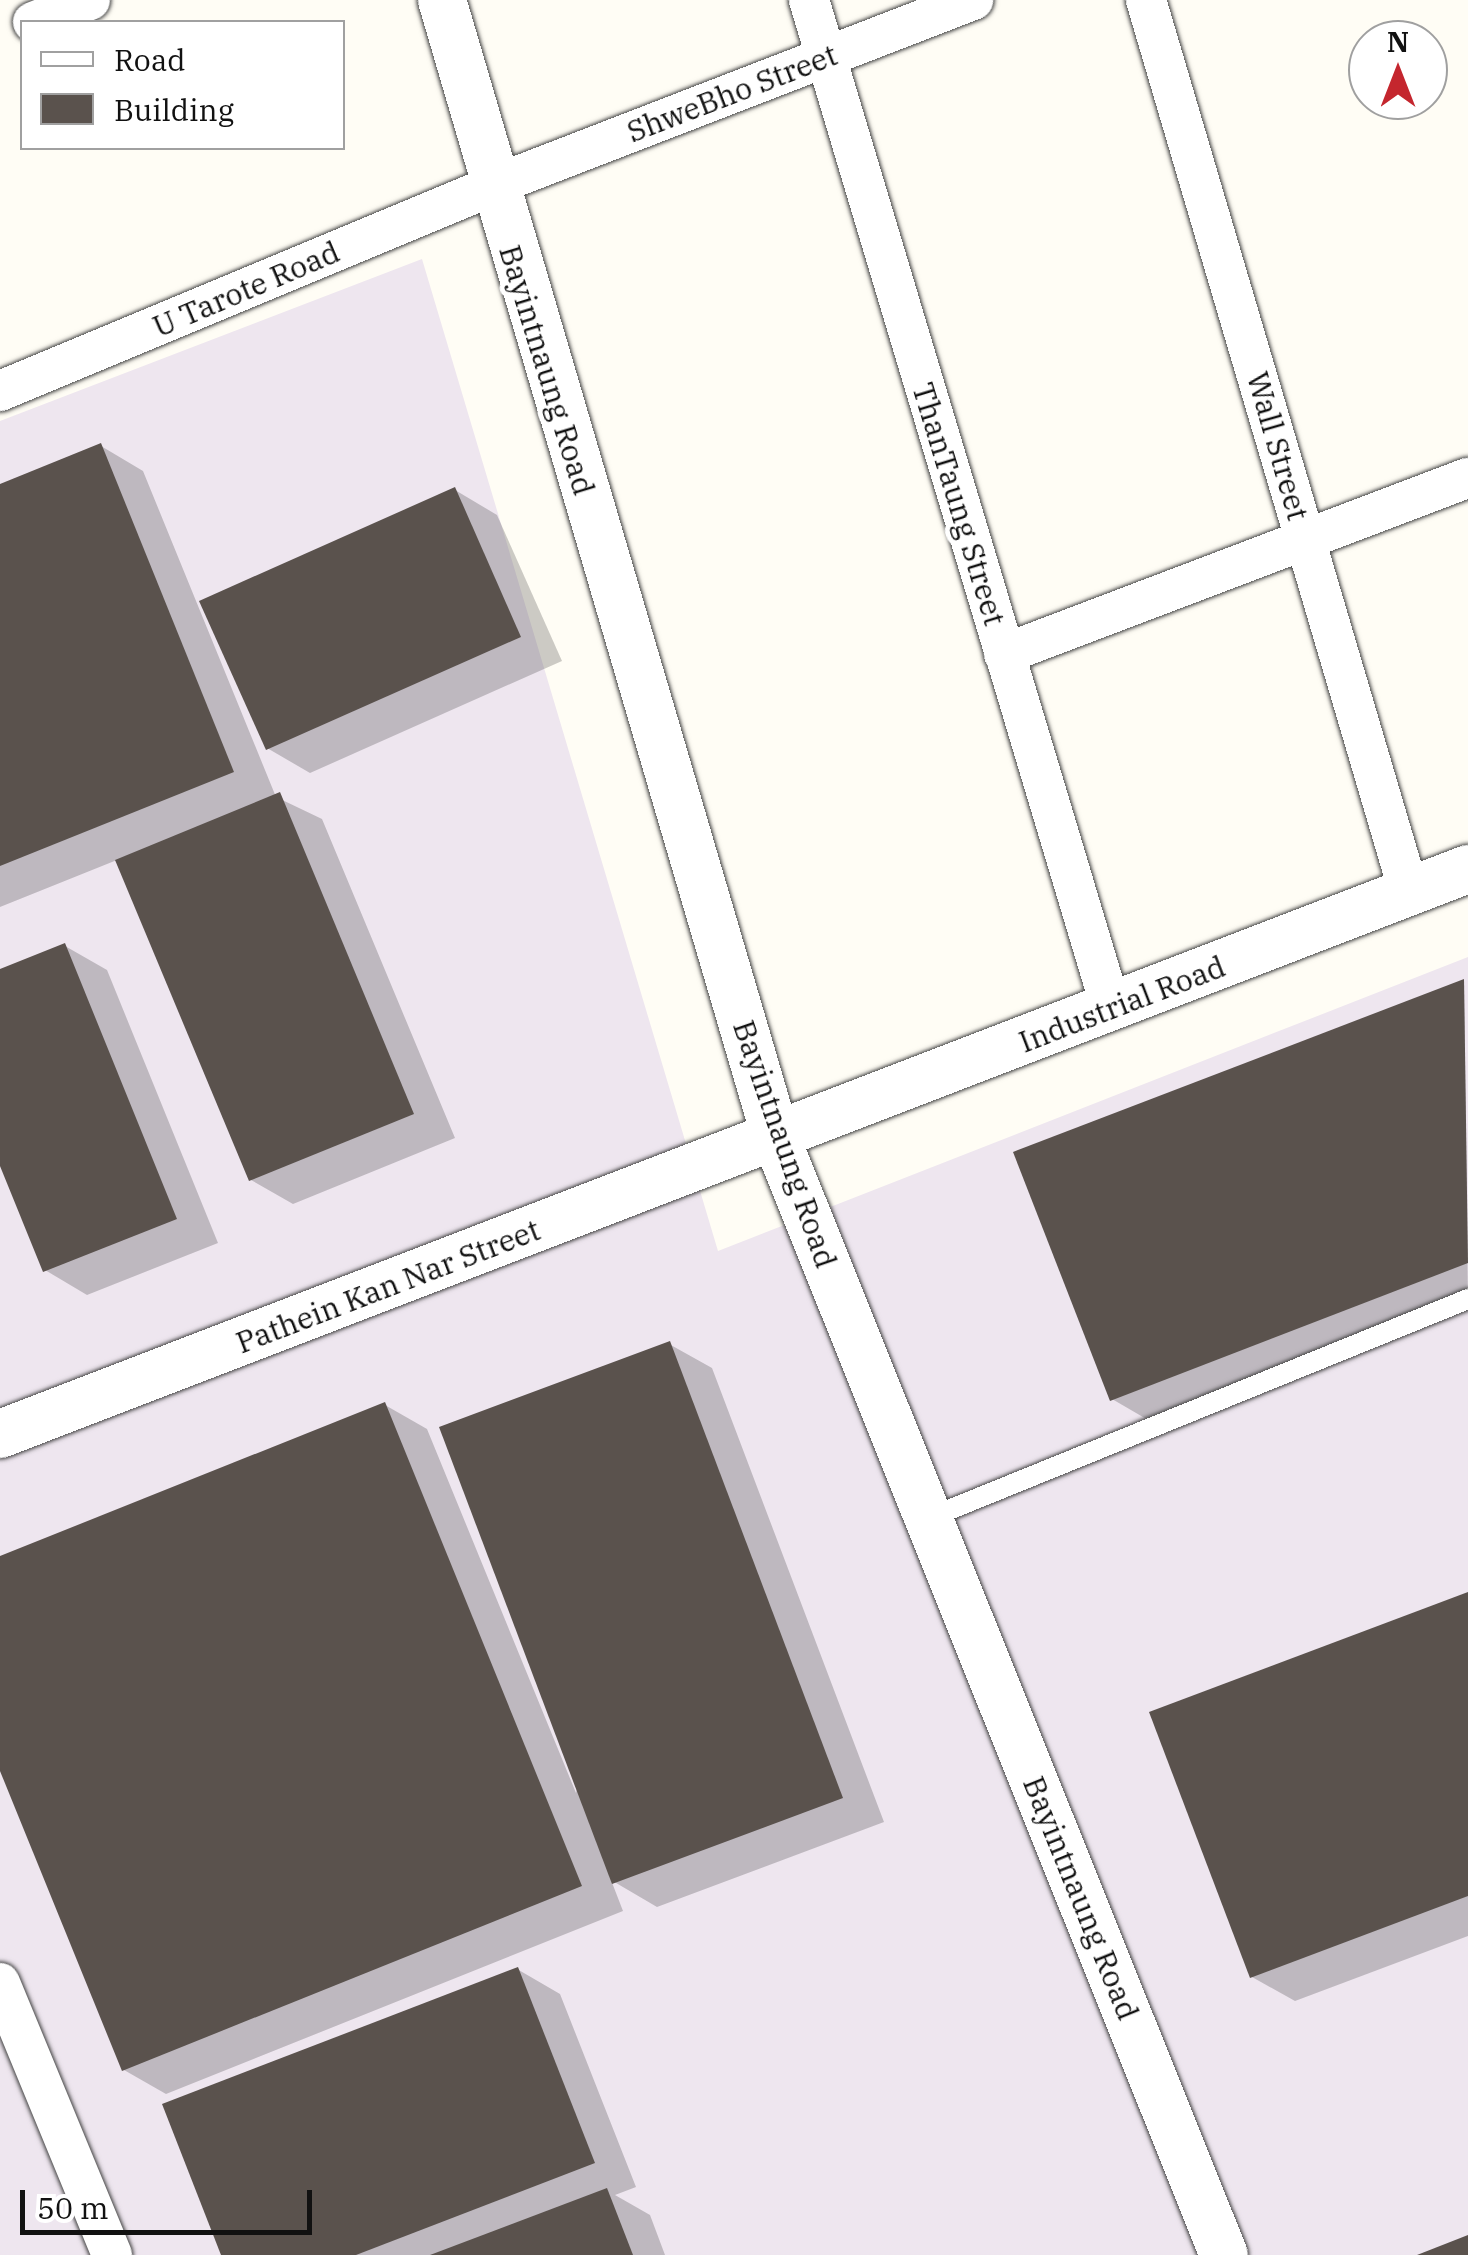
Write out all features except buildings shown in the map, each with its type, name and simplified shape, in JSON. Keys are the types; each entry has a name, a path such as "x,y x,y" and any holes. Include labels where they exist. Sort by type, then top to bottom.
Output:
{"street":[{"name":"Bayintnaung Road","path":"442,0 492,186 776,1138 1224,2255"},
{"name":"ThanTaung Street","path":"810,0 1111,1008"},
{"name":"ShweBho Street","path":"492,186 973,0"},
{"name":"Wall Street","path":"1146,0 1409,892"},
{"name":"U Tarote Road","path":"0,391 492,186"},
{"path":"1004,654 1468,478"},
{"name":"Industrial Road","path":"776,1138 1409,892 1465,877"},
{"name":"Pathein Kan Nar Street","path":"0,1434 776,1138"},
{"path":"0,1983 112,2255"}],"lane":[{"path":"928,1518 1468,1299"}],"shaded area":[{"path":"422,259 718,1251 1468,957 1468,2255 0,2255 0,421"}]}
